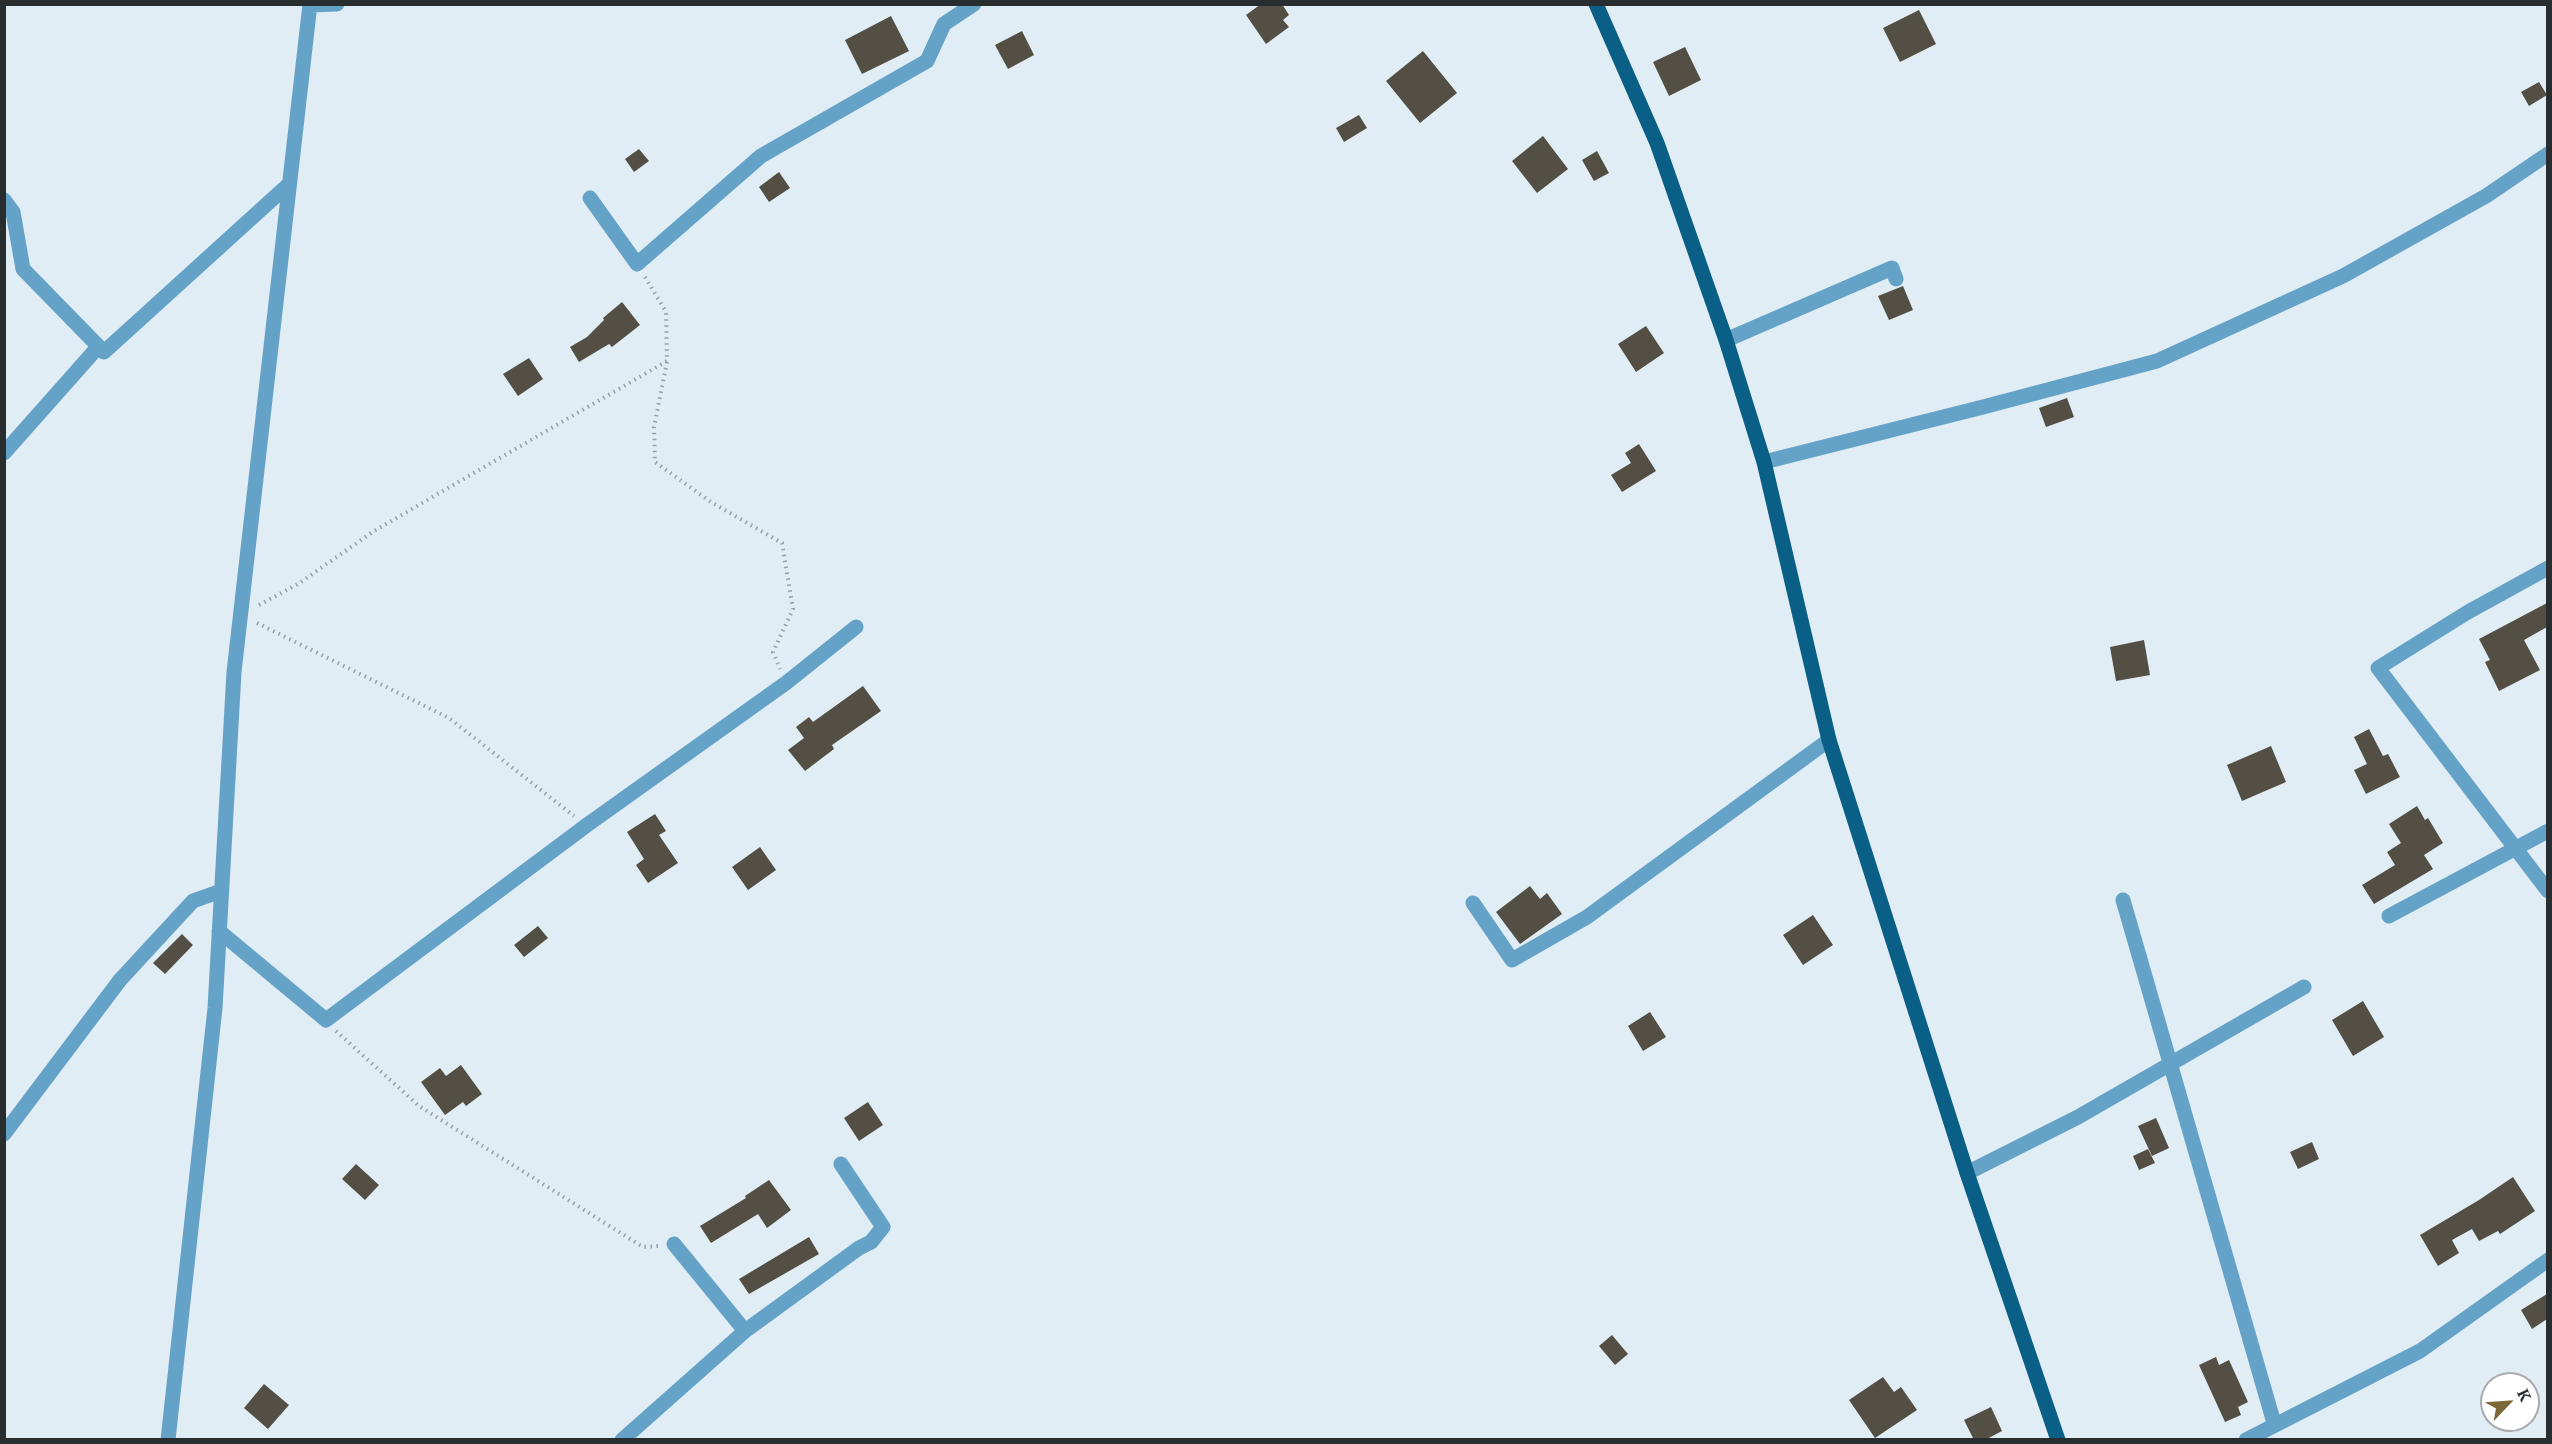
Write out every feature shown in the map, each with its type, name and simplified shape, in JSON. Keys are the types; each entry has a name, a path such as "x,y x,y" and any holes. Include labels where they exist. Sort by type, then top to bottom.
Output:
{"main road":[{"path":"1596,4 1657,142 1726,340 1764,462 1829,740 1966,1173 2058,1440"}],"street":[{"path":"168,1440 215,1008 234,672 288,185 310,5 337,4"},
{"path":"590,198 637,264 761,156 927,61 944,24 974,4"},
{"path":"1764,462 1983,408 2157,361 2343,276 2486,196 2547,154"},
{"path":"4,200 13,212 23,269 104,352 288,185"},
{"path":"1726,340 1892,268 1896,279"},
{"path":"4,453 98,347"},
{"path":"2547,568 2468,612 2378,668 2547,891"},
{"path":"219,931 326,1020 587,825 786,683 856,627"},
{"path":"1473,903 1512,960 1587,917 1829,740"},
{"path":"2389,916 2547,831"},
{"path":"4,1134 120,980 193,901 221,891"},
{"path":"2123,900 2274,1423"},
{"path":"1966,1173 2078,1117 2304,987"},
{"path":"622,1440 745,1331 871,1242 883,1227 841,1164"},
{"path":"674,1244 745,1331"},
{"path":"2246,1440 2274,1423 2420,1351 2547,1260"}],"path":[{"path":"637,264 666,312 667,361 654,427 655,462 711,502 782,543 793,609 772,652 786,683"},
{"path":"240,615 298,584 374,531 667,361"},
{"path":"240,615 449,718 587,825"},
{"path":"320,1016 419,1106 643,1247 674,1244"}],"building":[{"path":"1261,4 1282,4 1289,15 1283,20 1289,27 1266,44 1246,15"},
{"path":"1919,10 1936,44 1900,62 1883,28"},
{"path":"891,16 909,51 862,74 845,40"},
{"path":"1022,31 1034,55 1008,69 995,45"},
{"path":"1685,47 1701,80 1669,96 1653,62"},
{"path":"1423,51 1457,93 1420,123 1386,81"},
{"path":"2539,82 2547,95 2529,106 2521,92"},
{"path":"1359,115 1367,128 1344,142 1336,128"},
{"path":"1543,136 1568,169 1537,193 1512,161"},
{"path":"639,149 649,161 634,172 625,159"},
{"path":"1597,151 1609,173 1594,181 1582,160"},
{"path":"779,172 790,188 769,202 759,187"},
{"path":"1903,286 1913,310 1889,320 1878,296"},
{"path":"622,302 640,325 612,347 609,344 579,362 570,347 587,337 604,320 603,318"},
{"path":"1646,326 1664,353 1636,372 1618,344"},
{"path":"529,358 543,379 518,396 503,374"},
{"path":"2067,398 2074,417 2046,427 2039,408"},
{"path":"1639,444 1656,471 1622,492 1611,475 1631,463 1625,453"},
{"path":"2547,603 2547,627 2524,640 2540,670 2499,691 2485,662 2490,660 2479,639"},
{"path":"2144,640 2150,675 2116,681 2110,647"},
{"path":"863,686 881,711 832,745 834,749 805,771 788,750 804,738 796,727 809,717 813,722"},
{"path":"2369,729 2383,756 2388,754 2400,777 2366,794 2354,770 2367,764 2354,737"},
{"path":"2271,746 2286,782 2242,801 2227,765"},
{"path":"2417,806 2425,820 2428,818 2443,843 2424,855 2433,869 2374,904 2362,885 2395,865 2387,852 2401,843 2389,824"},
{"path":"655,814 666,831 659,835 678,863 648,883 636,865 644,859 627,832"},
{"path":"760,847 776,870 748,890 732,867"},
{"path":"1530,886 1540,899 1547,893 1562,914 1520,944 1496,912"},
{"path":"1813,915 1833,945 1803,965 1783,935"},
{"path":"538,926 548,938 524,957 514,945"},
{"path":"182,934 193,945 165,974 153,963"},
{"path":"2363,1001 2384,1037 2353,1056 2332,1020"},
{"path":"1650,1012 1666,1037 1643,1051 1628,1026"},
{"path":"461,1065 482,1094 466,1106 463,1102 445,1115 421,1082 440,1068 446,1076"},
{"path":"868,1102 883,1125 859,1141 844,1118"},
{"path":"2156,1118 2169,1148 2152,1156 2138,1126"},
{"path":"2312,1142 2319,1159 2298,1169 2290,1152"},
{"path":"2148,1149 2155,1163 2139,1170 2133,1156"},
{"path":"356,1164 379,1185 365,1200 342,1179"},
{"path":"2513,1177 2535,1211 2500,1234 2498,1231 2479,1241 2472,1229 2452,1240 2459,1253 2438,1266 2420,1235"},
{"path":"769,1180 791,1210 767,1228 758,1214 711,1243 700,1226 746,1198 745,1196"},
{"path":"809,1237 819,1254 749,1294 739,1279"},
{"path":"2547,1294 2547,1319 2532,1329 2521,1310"},
{"path":"1612,1335 1628,1354 1615,1365 1599,1346"},
{"path":"2216,1357 2219,1365 2229,1360 2248,1402 2238,1407 2241,1415 2225,1422 2199,1365"},
{"path":"1883,1377 1894,1392 1901,1387 1917,1410 1875,1438 1849,1400"},
{"path":"264,1384 289,1405 268,1429 244,1408"},
{"path":"1991,1407 2002,1431 1985,1440 1974,1440 1964,1420"}]}
